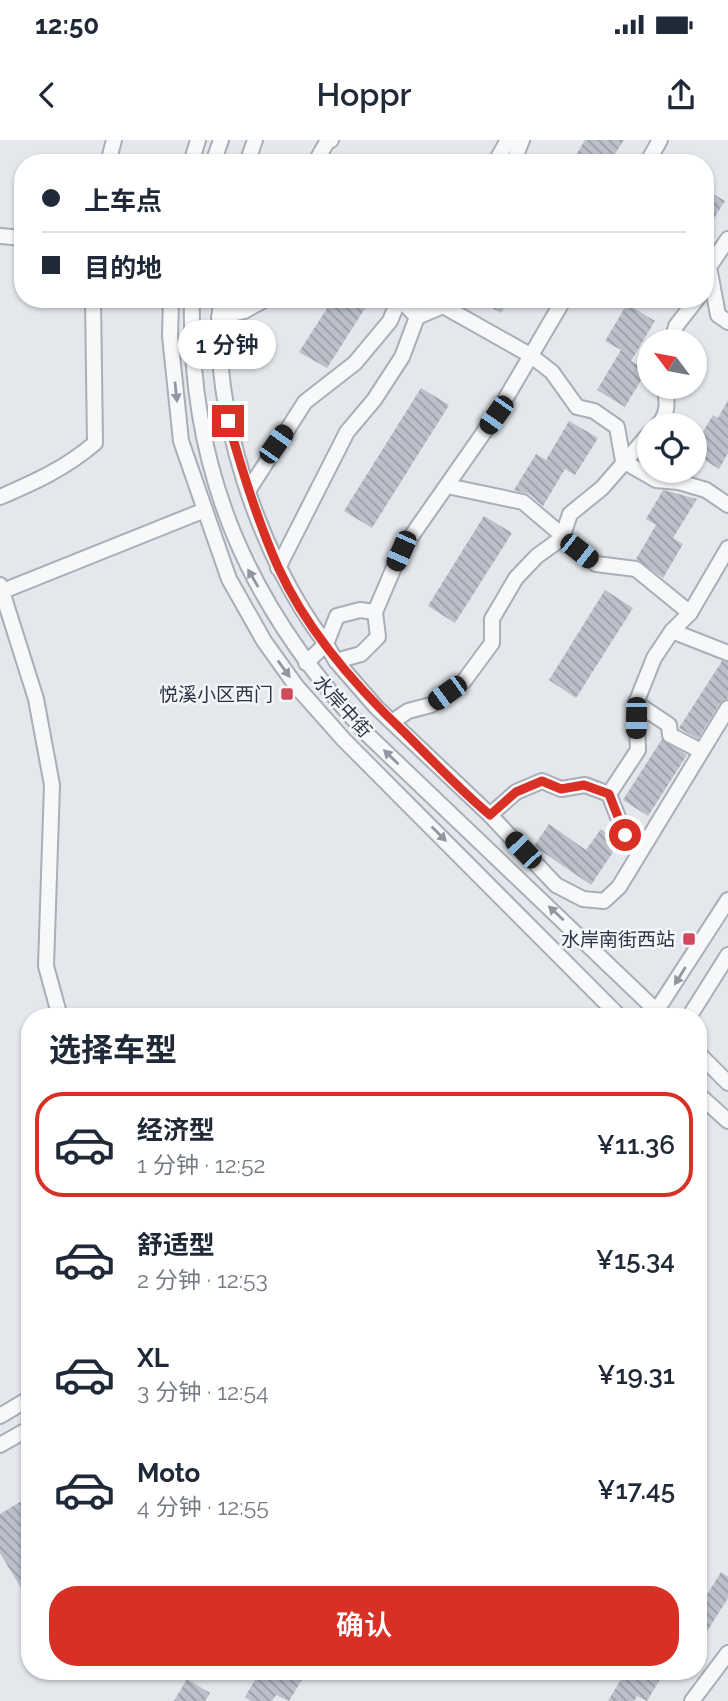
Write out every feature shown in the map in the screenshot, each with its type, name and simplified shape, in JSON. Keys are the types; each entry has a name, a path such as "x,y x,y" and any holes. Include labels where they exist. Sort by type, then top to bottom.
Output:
{"street":[{"path":"321,154 331,140"},
{"path":"714,260 728,239"},
{"path":"714,306 718,315 728,322"},
{"path":"0,496 49,476 74,461 95,443 93,308"},
{"name":"水岸中街","path":"171,308 170,336 181,441 229,579 264,641 297,687 344,740 611,1008"},
{"name":"水岸中街","path":"192,308 191,343 201,433 243,559 292,645 369,736 651,1008"},
{"path":"220,308 228,421 248,491 278,568 305,616 327,644 336,661 392,722 490,815 556,885 583,899 604,901 619,887 728,708"},
{"path":"219,317 250,308"},
{"path":"248,491 305,402 355,363 390,321 396,308"},
{"path":"409,308 418,317"},
{"path":"278,568 347,432 374,400 402,358 418,317 434,308"},
{"path":"451,308 530,355 552,372 577,407 594,411 617,427 623,461"},
{"path":"336,661 361,654 377,637 375,612 401,551 496,415 559,308"},
{"path":"675,329 689,308"},
{"path":"392,722 408,711 431,705 464,681 492,643 492,619 516,578 537,556 562,538 570,514 603,488 637,446"},
{"path":"623,461 656,480 679,482 706,490 728,505"},
{"path":"447,486 523,502 562,538 596,564 636,569 690,613"},
{"path":"58,1008 46,966 52,785 36,699 2,588 205,510"},
{"path":"609,794 638,750 636,703 654,658 672,631 690,613 728,548"},
{"path":"306,663 327,644 337,616 360,610 375,612"},
{"path":"672,631 728,653"},
{"path":"636,703 669,725 670,735 701,751"},
{"path":"490,815 516,792 542,781 561,789 584,785 609,794 625,835 646,842"},
{"path":"662,1008 728,900"},
{"path":"695,1008 728,955"},
{"path":"707,1062 728,1083"},
{"path":"707,1102 728,1121"},
{"path":"0,1416 21,1403"},
{"path":"0,1445 21,1433"},
{"path":"692,1701 728,1653"}],"building":[{"path":"585,140 624,140 615,154 576,154"},
{"path":"714,194 725,201 714,219"},
{"path":"327,308 365,308 327,368 299,352"},
{"path":"625,308 634,308 655,321 650,329 637,329 637,351 631,361 637,364 637,387 625,407 597,390 621,350 605,341"},
{"path":"421,388 449,405 372,528 344,511"},
{"path":"728,400 728,453 719,469 707,462 707,425 713,415 718,418"},
{"path":"569,421 598,438 575,475 565,469 543,506 529,494 514,490 536,454 546,460"},
{"path":"663,490 697,499 673,538 683,544 663,578 636,559 656,525 646,519"},
{"path":"484,516 512,533 455,623 428,606"},
{"path":"605,590 633,608 576,698 549,680"},
{"path":"722,661 728,662 728,698 720,703 698,739 679,728"},
{"path":"662,739 687,755 648,816 623,800"},
{"path":"549,824 586,850 601,829 619,843 591,885 534,846"},
{"path":"21,1501 21,1588 0,1553 0,1514"},
{"path":"721,1572 728,1577 728,1598 707,1632 707,1595"},
{"path":"186,1680 210,1693 205,1701 174,1701"},
{"path":"255,1680 302,1680 289,1701 276,1695 272,1701 251,1701 245,1697"},
{"path":"621,1680 660,1680 647,1701 637,1696 634,1701 608,1701"}],"place":[{"name":"悦溪小区西门","path":"287,694"},
{"name":"水岸南街西站","path":"689,939"}],"route":[{"path":"228,421 248,491 278,568 293,597 336,661 376,708 466,796 490,815 516,792 542,781 561,789 584,785 609,794 625,835"}]}
